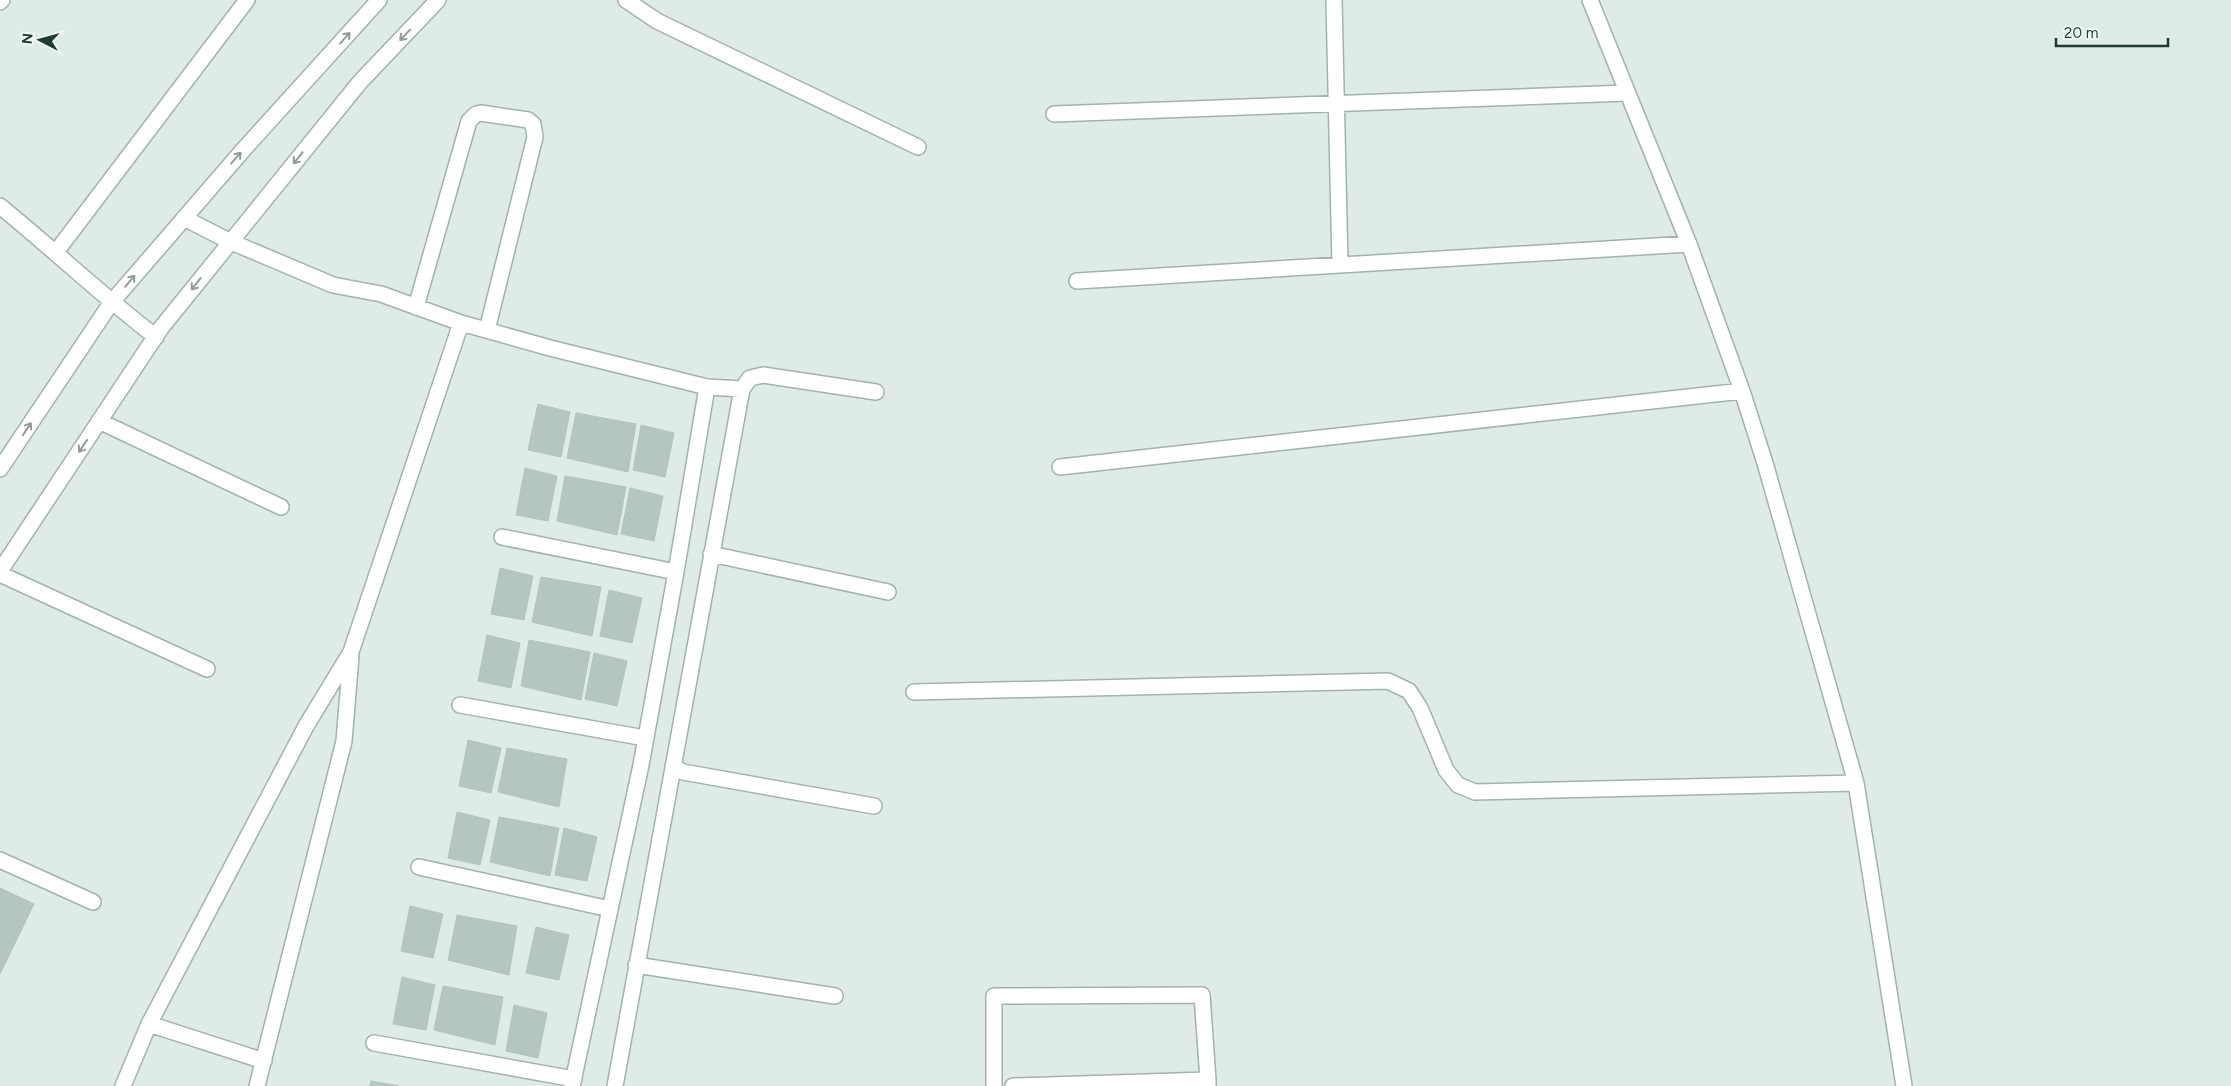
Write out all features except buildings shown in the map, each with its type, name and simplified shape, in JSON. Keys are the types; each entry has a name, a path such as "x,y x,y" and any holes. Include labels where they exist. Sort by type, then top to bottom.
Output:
{"street":[{"path":"56,252 247,0"},
{"path":"0,470 111,303 184,218 379,0"},
{"path":"207,669 0,572 156,337 229,241 360,82 438,0"},
{"path":"626,0 665,25 918,147"},
{"path":"1334,0 1340,265"},
{"path":"1590,0 1689,244 1742,391 1765,463 1856,783 1904,1086"},
{"path":"1054,114 1337,102 1627,93"},
{"path":"416,306 469,121 476,114 481,113 528,120 533,124 535,137 488,330"},
{"path":"0,206 56,252 111,303 156,337"},
{"path":"184,218 229,241 333,284 381,294 461,323 550,348 707,387 742,389"},
{"path":"1077,281 1689,244"},
{"path":"123,1086 150,1024 306,726 351,652 461,323"},
{"path":"615,1086 742,389 750,378 763,375 876,392"},
{"path":"374,1043 573,1082 645,738 676,572 707,387"},
{"path":"1060,467 1742,391"},
{"path":"99,421 280,507"},
{"path":"502,537 676,572"},
{"path":"712,554 888,592"},
{"path":"257,1086 344,741 351,652"},
{"path":"914,692 1388,681 1409,692 1420,708 1446,770 1458,785 1474,792 1856,783"},
{"path":"460,705 645,738"},
{"path":"673,766 683,772 874,806"},
{"path":"0,860 93,902"},
{"path":"418,867 610,909"},
{"path":"636,965 835,996"},
{"path":"994,1086 994,996 1202,995 1208,1083 1013,1086"},
{"path":"150,1024 264,1061"}]}
